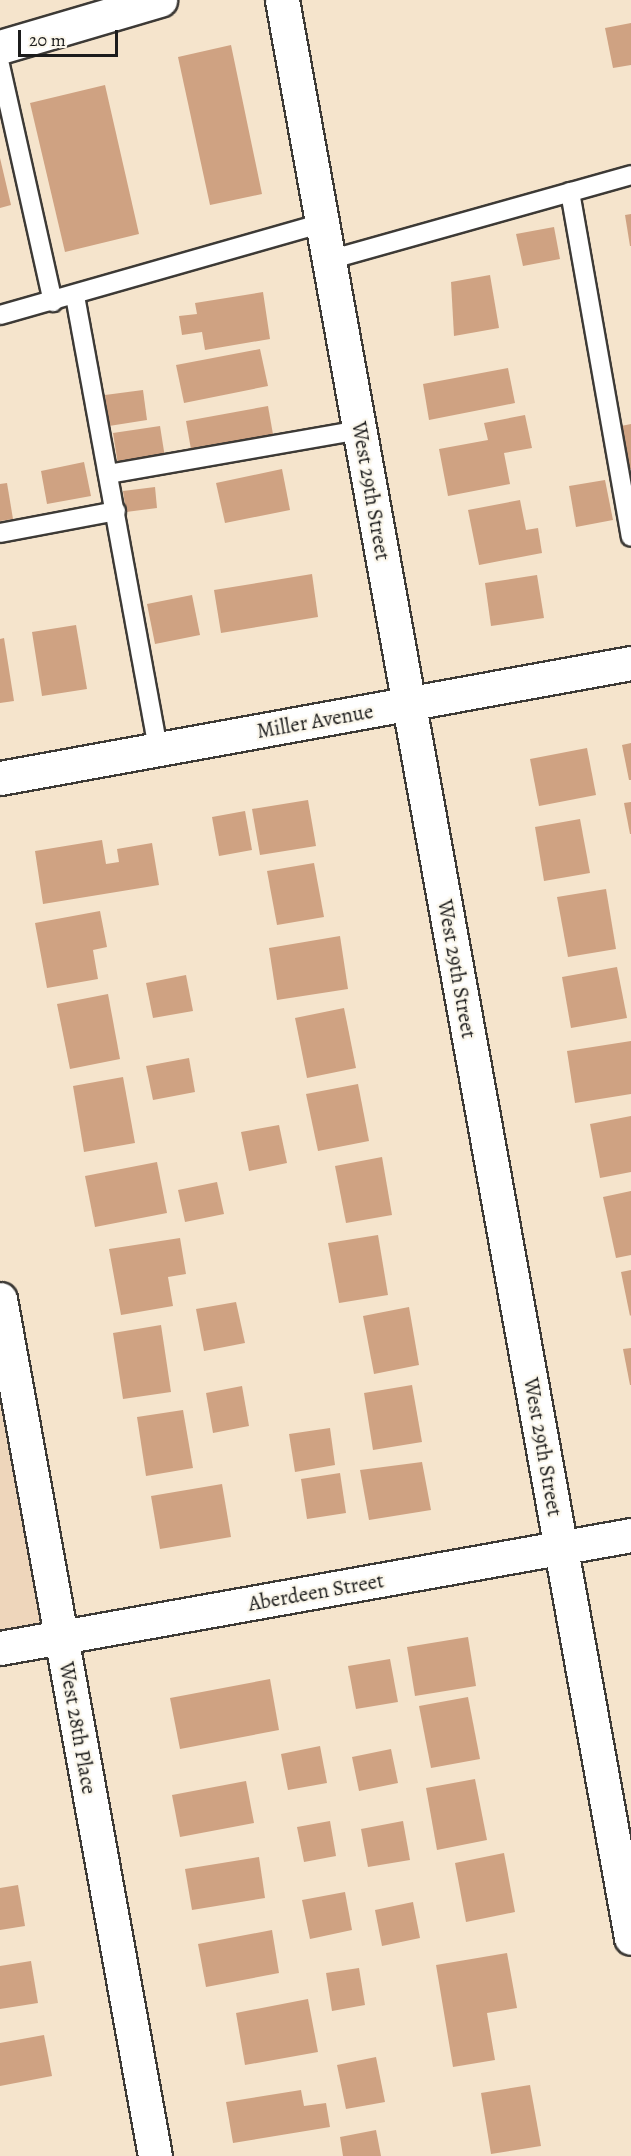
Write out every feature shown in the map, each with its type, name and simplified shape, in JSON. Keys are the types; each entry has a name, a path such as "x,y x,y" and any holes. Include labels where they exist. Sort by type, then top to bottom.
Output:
{"street":[{"path":"0,47 160,0"},
{"name":"West 29th Street","path":"282,0 631,1938"},
{"name":"Miller Avenue","path":"0,778 631,663"},
{"name":"West 28th Place","path":"0,1299 155,2156"},
{"name":"Aberdeen Street","path":"0,1648 631,1535"}],"lane":[{"path":"0,65 53,302"},
{"path":"329,260 631,175"},
{"path":"570,192 631,537"},
{"path":"0,315 75,296 323,223"},
{"path":"75,296 158,750"},
{"path":"108,474 360,430"},
{"path":"0,533 116,511"}],"shaded area":[{"path":"0,1379 43,1622 0,1630"}],"building":[{"path":"631,23 631,65 613,68 605,28"},
{"path":"231,45 262,194 210,205 178,57"},
{"path":"105,85 139,234 65,252 30,103"},
{"path":"0,158 11,205 0,208"},
{"path":"631,214 631,246 630,246 625,215"},
{"path":"554,227 560,259 523,266 516,234"},
{"path":"490,275 499,328 454,336 451,282"},
{"path":"263,292 270,339 205,350 202,332 182,335 179,316 197,314 195,303"},
{"path":"260,349 268,386 184,403 176,365"},
{"path":"508,368 515,403 429,420 423,384"},
{"path":"143,390 147,420 109,426 105,395"},
{"path":"268,406 274,440 192,455 186,421"},
{"path":"525,415 532,448 504,453 510,484 448,496 439,449 488,440 484,423"},
{"path":"631,424 631,469 629,469 621,426"},
{"path":"160,426 166,464 119,471 113,433"},
{"path":"84,462 91,496 47,504 41,471"},
{"path":"282,469 290,510 225,523 216,483"},
{"path":"605,480 613,520 576,527 569,486"},
{"path":"7,483 13,519 0,521 0,484"},
{"path":"155,487 157,508 126,512 123,491"},
{"path":"520,500 526,530 538,528 542,553 479,565 468,510"},
{"path":"312,574 318,617 221,633 214,590"},
{"path":"537,575 544,618 491,626 485,583"},
{"path":"192,595 200,635 155,644 147,604"},
{"path":"76,625 87,689 42,696 32,632"},
{"path":"4,638 14,701 0,703 0,639"},
{"path":"631,743 631,780 629,780 622,745"},
{"path":"587,748 596,795 539,806 530,759"},
{"path":"308,800 316,846 260,855 252,809"},
{"path":"631,802 631,834 630,834 624,803"},
{"path":"245,811 252,850 219,856 212,817"},
{"path":"580,819 590,873 544,881 535,827"},
{"path":"102,840 106,864 119,862 117,849 152,843 159,885 43,904 35,851"},
{"path":"314,863 324,917 277,925 267,871"},
{"path":"606,889 616,949 568,957 557,897"},
{"path":"100,911 107,947 93,950 98,979 47,988 35,923"},
{"path":"340,936 348,989 277,1000 269,948"},
{"path":"617,967 627,1018 571,1028 562,977"},
{"path":"186,975 193,1011 153,1018 146,983"},
{"path":"108,994 120,1059 70,1069 57,1004"},
{"path":"344,1008 356,1068 307,1078 295,1018"},
{"path":"631,1041 631,1094 575,1103 567,1051"},
{"path":"189,1058 195,1092 153,1100 146,1066"},
{"path":"123,1077 135,1143 84,1152 73,1086"},
{"path":"358,1084 369,1141 318,1151 306,1094"},
{"path":"631,1116 631,1172 600,1178 590,1124"},
{"path":"279,1125 287,1163 249,1171 241,1132"},
{"path":"382,1157 392,1215 346,1223 335,1166"},
{"path":"157,1162 167,1213 95,1227 85,1176"},
{"path":"217,1182 224,1214 185,1222 178,1190"},
{"path":"631,1191 631,1255 616,1258 603,1197"},
{"path":"378,1235 388,1295 339,1303 328,1243"},
{"path":"180,1238 186,1274 168,1277 173,1306 121,1315 109,1249"},
{"path":"631,1270 631,1315 630,1316 621,1272"},
{"path":"236,1302 245,1343 204,1351 196,1309"},
{"path":"409,1307 419,1365 374,1374 363,1316"},
{"path":"161,1325 171,1392 123,1399 113,1333"},
{"path":"631,1348 631,1385 630,1385 623,1349"},
{"path":"412,1385 422,1442 373,1450 364,1393"},
{"path":"242,1386 249,1426 213,1433 206,1393"},
{"path":"183,1410 193,1468 146,1476 137,1417"},
{"path":"330,1428 335,1465 295,1472 289,1434"},
{"path":"422,1462 431,1510 369,1520 360,1470"},
{"path":"340,1473 346,1513 307,1519 301,1479"},
{"path":"222,1484 231,1537 160,1549 151,1496"},
{"path":"468,1637 476,1686 415,1696 407,1647"},
{"path":"390,1659 398,1702 356,1709 348,1666"},
{"path":"270,1679 279,1730 180,1749 170,1698"},
{"path":"468,1697 480,1759 431,1768 419,1706"},
{"path":"320,1746 327,1783 288,1790 281,1754"},
{"path":"391,1749 398,1783 359,1791 352,1757"},
{"path":"475,1779 487,1840 437,1850 426,1788"},
{"path":"246,1781 254,1823 180,1837 172,1795"},
{"path":"330,1821 336,1856 304,1862 297,1827"},
{"path":"403,1821 410,1860 368,1867 361,1829"},
{"path":"504,1853 515,1912 466,1922 455,1863"},
{"path":"259,1857 265,1898 192,1910 185,1869"},
{"path":"18,1885 25,1926 0,1930 0,1888"},
{"path":"345,1892 352,1930 310,1939 302,1900"},
{"path":"413,1902 420,1938 382,1946 375,1910"},
{"path":"272,1930 279,1973 206,1987 198,1944"},
{"path":"507,1953 517,2008 487,2013 495,2060 453,2067 436,1965"},
{"path":"31,1961 38,2003 0,2009 0,1966"},
{"path":"359,1968 365,2005 332,2011 326,1973"},
{"path":"308,1999 318,2052 245,2065 236,2013"},
{"path":"44,2035 52,2076 0,2086 0,2043"},
{"path":"376,2057 385,2102 346,2109 337,2065"},
{"path":"530,2085 541,2146 491,2154 481,2093"},
{"path":"301,2090 304,2106 326,2103 330,2127 233,2143 226,2102"},
{"path":"376,2130 381,2156 343,2156 340,2137"}]}
